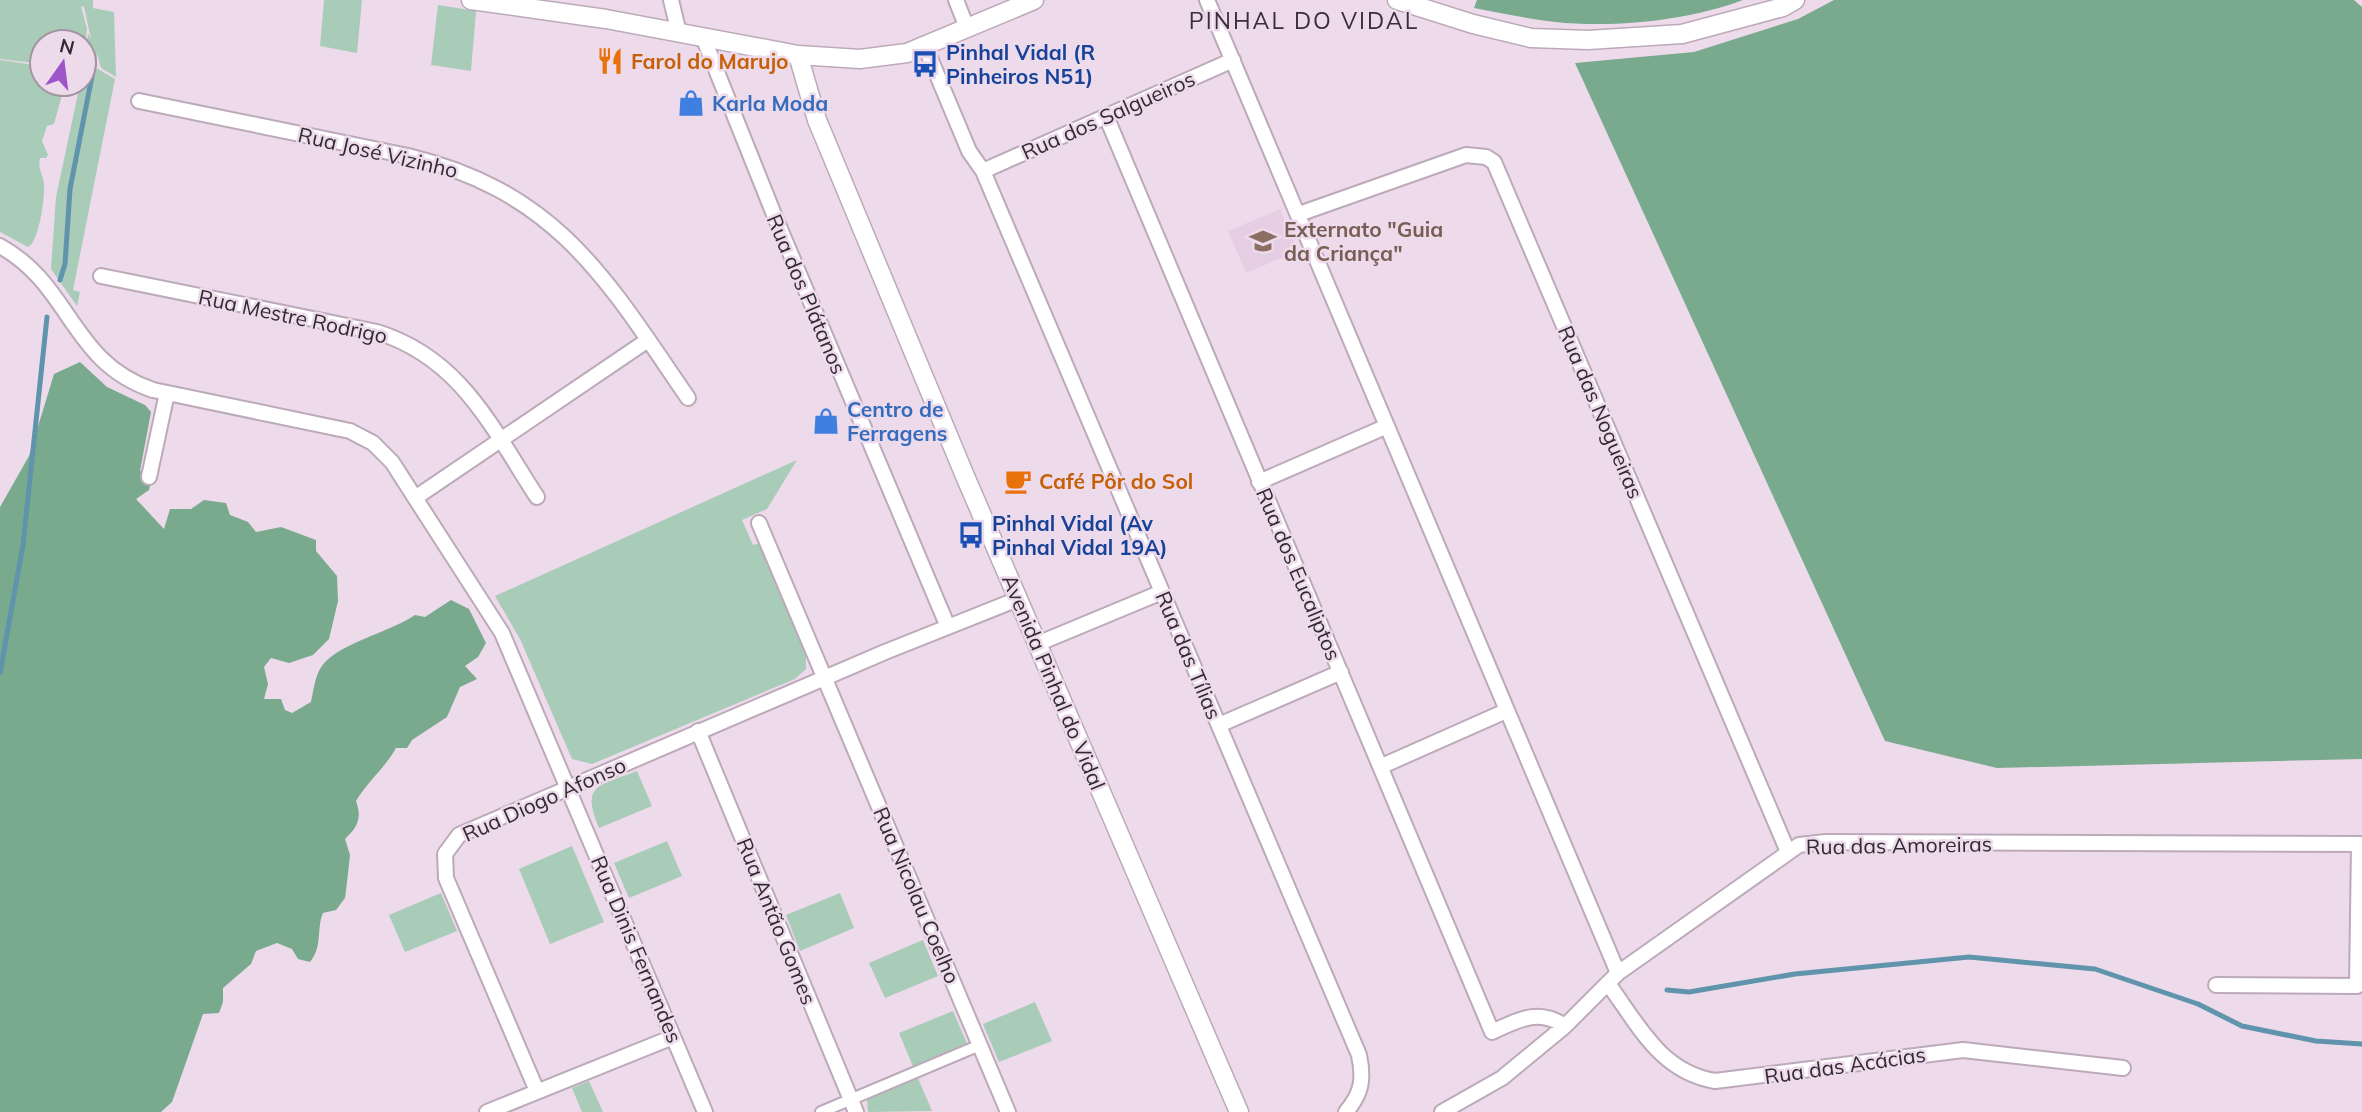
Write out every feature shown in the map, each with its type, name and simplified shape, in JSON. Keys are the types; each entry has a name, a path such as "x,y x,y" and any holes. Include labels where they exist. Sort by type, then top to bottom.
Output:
{"street":[{"path":"471,0 501,2 606,19 798,55 860,60 888,57 925,46 1034,0"},
{"path":"671,0 680,33"},
{"path":"956,0 967,28"},
{"name":"Rua das Acácias","path":"1207,0 1506,711 1614,979 1661,1055 1686,1074 1714,1081 1963,1050 2123,1068"},
{"path":"1397,0 1473,24 1531,38 1588,40 1682,34 1783,7 1795,0"},
{"name":"Rua dos Plátanos","path":"703,37 775,217 948,627"},
{"name":"Rua das Tílias","path":"925,46 969,151 983,171 1359,1055 1362,1069 1360,1093 1346,1112"},
{"name":"Avenida Pinhal do Vidal","path":"798,55 817,120 1037,644 1239,1112"},
{"name":"Rua dos Salgueiros","path":"983,171 1233,60"},
{"name":"Rua José Vizinho","path":"139,101 408,156 438,163 485,181 531,208 570,238 612,285 688,398"},
{"name":"Rua dos Eucaliptos","path":"1106,116 1492,1032 1535,1015 1547,1016 1565,1026"},
{"name":"Rua das Nogueiras","path":"1299,214 1466,155 1486,157 1494,162 1788,852"},
{"name":"Rua Dinis Fernandes","path":"0,246 23,259 46,281 101,361 132,382 167,393 362,436 383,452 495,619 569,786 705,1112"},
{"name":"Rua Mestre Rodrigo","path":"101,276 395,338 445,366 470,395 537,497"},
{"path":"415,498 649,340"},
{"path":"149,477 167,393"},
{"path":"1259,482 1385,427"},
{"name":"Rua Nicolau Coelho","path":"760,523 1008,1112"},
{"path":"1037,644 1162,592"},
{"name":"Rua Diogo Afonso","path":"537,1091 443,865 445,854 458,835 885,652 1018,599"},
{"path":"1219,725 1342,673"},
{"path":"1382,766 1506,711"},
{"name":"Rua Antão Gomes","path":"698,731 854,1106"},
{"name":"Rua das Amoreiras","path":"1443,1112 1479,1094 1502,1078 1565,1026 1614,979 1799,845 1826,842 2361,844"},
{"path":"2216,985 2357,986 2361,844"},
{"path":"487,1112 673,1037"},
{"path":"821,1112 854,1106 980,1045"}],"shaded area":[{"name":"Externato \"Guia da Criança\"","path":"1280,209 1298,251 1246,273 1228,231"}],"green space":[{"path":"0,0 93,0 93,8 114,12 116,77 101,68 98,57 98,28 89,28 84,7 81,6 87,28 28,28 28,62 0,59"},
{"path":"324,0 362,0 357,53 320,46"},
{"path":"1477,0 1743,0 1674,18 1578,24 1474,8"},
{"path":"1834,0 2354,0 2362,7 2362,759 1997,768 1885,741 1575,63 1694,52 1798,19"},
{"path":"438,5 476,11 471,71 431,65"},
{"path":"0,60 28,64 28,98 61,98 54,124 47,126 42,141 48,155 46,158 40,158 39,162 44,185 42,209 32,244 28,247 0,232"},
{"path":"98,69 115,79 73,290 80,292 77,306 51,269 56,197 77,98 98,98"},
{"path":"80,362 107,387 145,405 151,412 140,471 153,474 149,490 136,499 164,529 170,509 191,509 204,500 226,503 230,515 248,522 256,532 281,527 316,540 316,551 337,576 338,601 329,639 313,655 289,663 271,658 264,667 268,684 264,699 281,699 285,710 292,713 311,702 315,681 327,660 349,646 415,615 425,617 451,600 469,609 486,643 478,657 465,666 477,679 460,687 447,717 412,740 407,748 396,748 356,801 358,822 345,839 350,855 345,898 336,910 323,913 317,950 310,962 298,959 292,949 277,943 256,951 251,964 223,988 223,1002 219,1013 203,1014 172,1102 161,1112 0,1112 0,507 29,456 54,374"},
{"path":"797,460 767,509 742,520 753,545 760,543 806,654 806,669 795,679 592,764 572,759 520,639 495,596"},
{"path":"637,771 652,806 599,828 592,802 597,788"},
{"path":"667,841 682,876 629,898 614,863"},
{"path":"572,846 604,922 550,944 519,869"},
{"path":"441,893 457,931 405,952 389,915"},
{"path":"840,893 854,928 800,951 786,915"},
{"path":"923,940 938,976 885,998 869,963"},
{"path":"1035,1002 1052,1041 999,1062 983,1024"},
{"path":"953,1011 968,1046 914,1069 899,1033"},
{"path":"917,1076 932,1111 868,1112 867,1098"},
{"path":"589,1081 603,1112 582,1112 572,1088"}],"waterway":[{"path":"60,280 65,264 70,189 88,98"},
{"path":"0,673 23,545 47,317"},
{"path":"1667,990 1689,992 1795,974 1969,957 2095,969 2198,1004 2242,1026 2316,1041 2362,1044"}],"place":[{"name":"Farol do Marujo","path":"610,61"},
{"name":"Pinhal Vidal (R Pinheiros N51)","path":"925,64"},
{"name":"Karla Moda","path":"691,103"},
{"name":"Externato \"Guia da Criança\"","path":"1263,241"},
{"name":"Centro de Ferragens","path":"826,421"},
{"name":"Café Pôr do Sol","path":"1018,481"},
{"name":"Pinhal Vidal (Av Pinhal Vidal 19A)","path":"971,535"}],"district":[{"name":"PINHAL DO VIDAL","path":"1304,20"}]}
